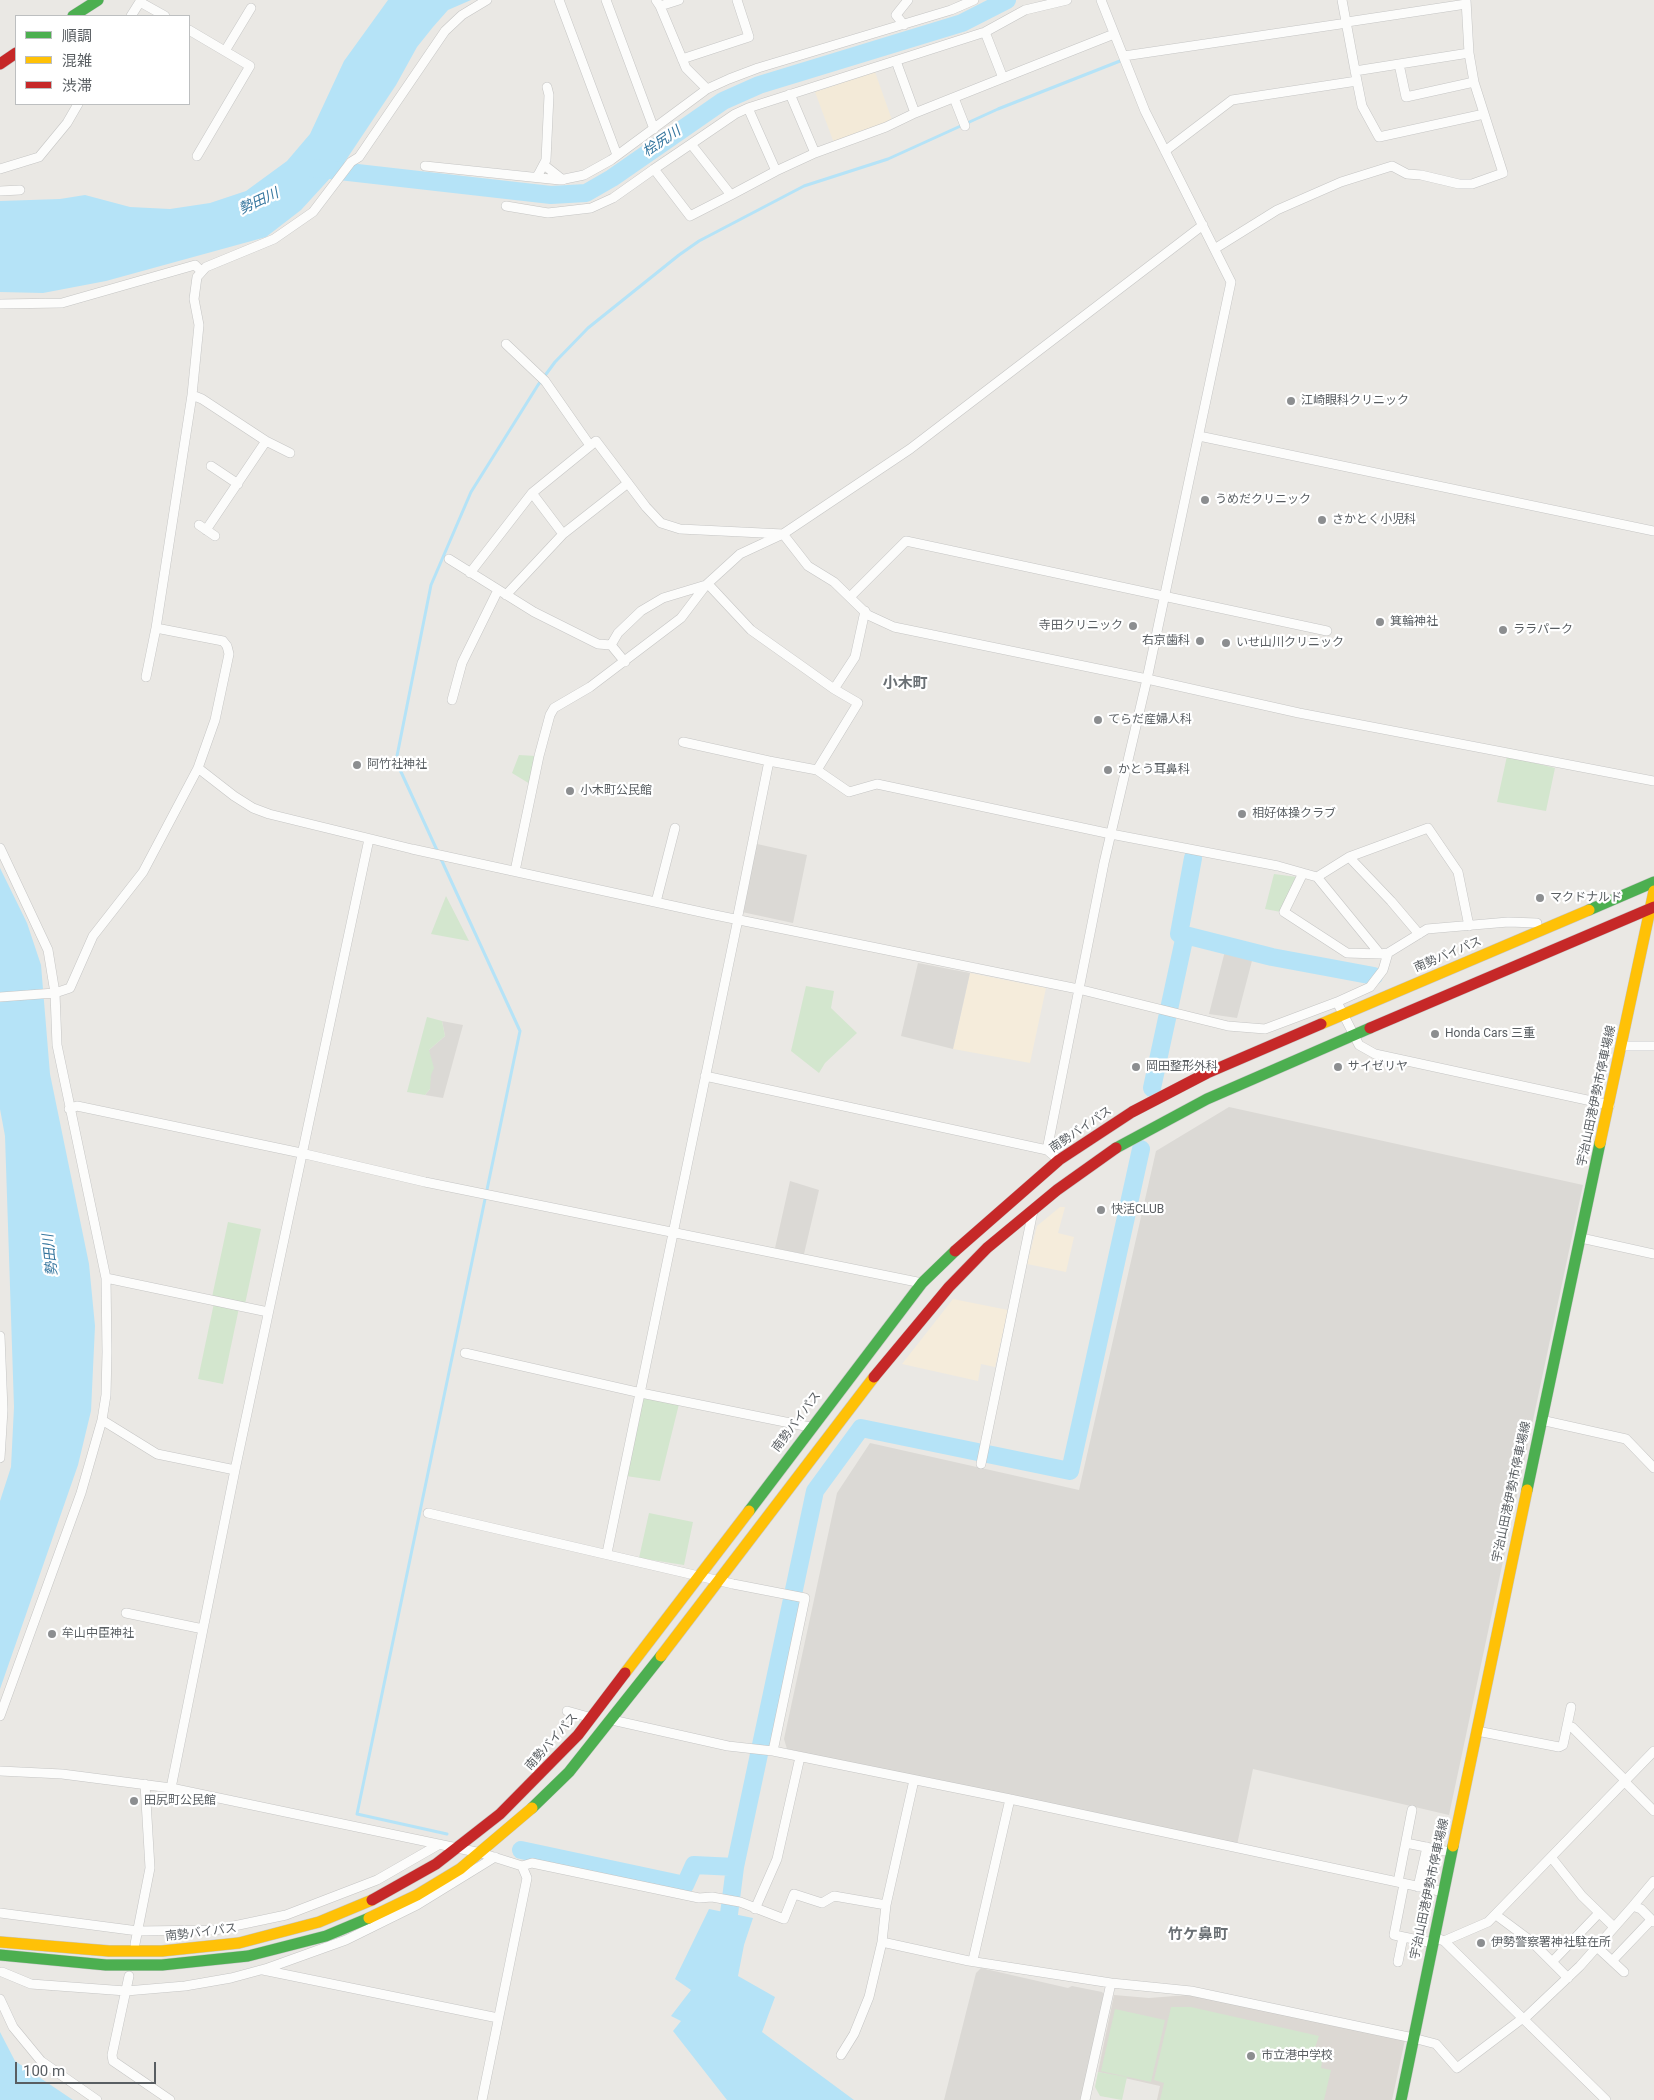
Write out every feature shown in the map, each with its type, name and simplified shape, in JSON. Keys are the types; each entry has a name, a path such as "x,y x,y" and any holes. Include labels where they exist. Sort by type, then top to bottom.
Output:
{"main road":[{"path":"75,15 98,0"},
{"path":"0,64 15,54"},
{"name":"南勢バイパス","path":"0,1942 18,1945 109,1951 162,1951 213,1947 256,1940 319,1922 378,1898 405,1884 487,1826 529,1788 592,1718 810,1427 922,1283 1002,1207 1059,1160 1132,1112 1164,1094 1291,1036 1654,882"},
{"name":"宇治山田港伊勢市停車場線","path":"1402,2099 1413,2038 1437,1941 1444,1892 1541,1420 1610,1105 1654,891"},
{"path":"0,1955 13,1958 106,1965 162,1965 220,1960 273,1950 326,1936 374,1916 424,1890 482,1853 563,1778 612,1720 720,1581 893,1352 949,1287 987,1248 1034,1208 1082,1170 1165,1120 1352,1034 1652,907"}],"street":[{"path":"146,677 156,628 192,395 200,325 194,299 195,286 201,271 274,239 313,212 351,162 359,157 445,31 462,15 487,0"},
{"path":"559,0 617,155"},
{"path":"606,0 654,130"},
{"path":"679,0 658,3 686,68 707,89"},
{"path":"682,59 749,37 737,0"},
{"path":"904,24 896,15 908,0"},
{"path":"425,166 563,180 584,175 654,130 707,89 758,68 951,10 974,0"},
{"path":"506,206 548,213 591,208 618,194 735,114 748,108 985,32 1025,10 1066,0"},
{"path":"1047,1150 1078,988 1147,679 1232,282 1145,111 1101,0"},
{"path":"1342,0 1362,106 1379,137 1484,114"},
{"path":"132,15 141,1 163,15"},
{"path":"1124,56 1466,2 1469,52 1474,82 1503,174 1472,184 1459,184 1421,175 1407,174 1392,166 1341,182 1276,210 1216,248"},
{"path":"225,51 252,8"},
{"path":"190,31 250,66 197,156"},
{"path":"985,32 1003,78"},
{"path":"654,169 690,216 815,153 1114,34"},
{"path":"1355,71 1469,52"},
{"path":"896,61 915,113"},
{"path":"1399,64 1406,96 1474,82"},
{"path":"1164,151 1232,100 1357,81"},
{"path":"537,177 544,165 549,95 547,87"},
{"path":"790,94 815,153"},
{"path":"954,98 964,123"},
{"path":"0,169 39,157 67,123 77,105"},
{"path":"748,108 776,171"},
{"path":"691,144 731,195"},
{"path":"544,165 563,180"},
{"path":"0,191 20,190"},
{"path":"515,871 550,715 554,708 590,688 681,618 707,584 740,554 783,534 910,449 1203,225"},
{"path":"0,304 62,303 195,265 201,271"},
{"path":"506,344 543,378 589,444"},
{"path":"192,395 202,399 266,442 290,454"},
{"path":"1199,436 1654,531"},
{"path":"470,574 532,493 589,444 596,441 646,507 661,523 680,529 783,534 808,566 834,582 865,612 894,626 1147,679 1299,714 1654,781"},
{"path":"215,536 203,528 238,484 266,442"},
{"path":"211,466 238,484"},
{"path":"452,700 462,663 502,592 563,534 628,483"},
{"path":"532,493 563,534"},
{"path":"850,597 906,541 1328,631"},
{"path":"449,559 470,574 598,644 611,645 625,662"},
{"path":"611,645 618,633 641,611 663,598 707,584"},
{"path":"707,584 750,630 834,690 858,703 817,770"},
{"path":"834,690 855,657 865,612"},
{"path":"0,997 54,993 70,988 92,936 144,872 198,768 215,720 229,654 227,646 223,641 156,628"},
{"path":"198,768 253,808 269,814 412,849 656,902 1078,988 1228,1026 1265,1029 1337,1002 1370,987 1383,970 1384,953 1317,877 1278,866 1111,834 878,784 849,792 817,770 683,742"},
{"path":"607,1553 769,761"},
{"path":"656,902 676,828"},
{"path":"1317,877 1349,857 1428,828 1458,872 1469,926"},
{"path":"171,1788 234,1470 369,839"},
{"path":"0,848 48,950 54,993 57,1045 106,1278 106,1395 102,1420 81,1494 0,1716"},
{"path":"1349,857 1419,934"},
{"path":"1303,873 1284,912 1347,953 1384,953 1427,930 1508,922 1537,923"},
{"path":"1337,1002 1359,1045 1375,1054 1610,1105"},
{"path":"1622,1046 1654,1046"},
{"path":"705,1076 1047,1150 1059,1160"},
{"path":"69,1109 77,1106 479,1193 922,1283"},
{"path":"981,1464 1034,1208"},
{"path":"1581,1238 1654,1254"},
{"path":"106,1278 268,1312"},
{"path":"0,1336 4,1410 0,1458"},
{"path":"464,1353 641,1393 810,1427"},
{"path":"102,1420 157,1454 234,1470"},
{"path":"1541,1420 1626,1440 1654,1468"},
{"path":"428,1513 607,1553 720,1581 805,1598 773,1751"},
{"path":"126,1613 203,1629"},
{"path":"1477,1731 1559,1747 1563,1745 1571,1707"},
{"path":"568,1711 592,1718"},
{"path":"612,1720 728,1746 773,1751 1010,1799 1444,1892"},
{"path":"1568,1726 1572,1727 1654,1812"},
{"path":"1412,1810 1394,1935 1437,1941 1488,1922 1496,1915 1654,1751"},
{"path":"755,1909 777,1859 800,1757"},
{"path":"0,1771 62,1774 171,1788 482,1853 522,1866 532,1863 699,1898 712,1897 740,1902 784,1919 794,1894 822,1903 834,1896 886,1904"},
{"path":"841,2055 863,2014 882,1942 886,1904 914,1780"},
{"path":"135,1944 150,1868 145,1784"},
{"path":"973,1960 1010,1799"},
{"path":"1406,1842 1445,1851"},
{"path":"0,1913 138,1931 215,1930 286,1915 377,1880 438,1845"},
{"path":"1418,1887 1427,1847"},
{"path":"2,1972 31,1984 126,1990 185,1986 262,1970 355,1936 417,1905 495,1857"},
{"path":"1551,1857 1582,1896 1614,1927"},
{"path":"482,2100 527,1878 522,1866"},
{"path":"882,1942 969,1961 973,1960 1111,1982 1191,1991 1413,2038 1436,2044 1457,2068 1524,2018 1568,1978 1654,1881"},
{"path":"1612,1961 1653,1921 1641,1909 1633,1906"},
{"path":"1552,1962 1598,1913"},
{"path":"1496,1915 1531,1941 1568,1978"},
{"path":"1398,1962 1403,1937"},
{"path":"1437,1941 1524,2018 1606,2100"},
{"path":"1597,1947 1624,1972"},
{"path":"262,1970 498,2018"},
{"path":"129,1976 112,2055 113,2061 170,2100"},
{"path":"1085,2100 1111,1982"},
{"path":"0,1999 13,2027 41,2061 97,2100"}],"shaded area":[{"path":"757,844 807,855 793,923 742,912"},
{"path":"1225,951 1253,957 1237,1018 1209,1014"},
{"path":"918,963 970,973 953,1049 901,1036"},
{"path":"970,973 1046,988 1030,1063 953,1049"},
{"path":"442,1021 463,1025 443,1098 425,1095 430,1089 429,1050 445,1036"},
{"path":"1229,1107 1583,1185 1449,1815 1253,1769 1237,1845 787,1749 784,1739 837,1493 870,1443 1079,1490 1156,1151"},
{"path":"790,1181 819,1190 804,1254 775,1248"},
{"path":"1060,1207 1065,1207 1058,1233 1074,1237 1066,1272 1027,1264 1037,1226"},
{"path":"953,1299 1008,1310 995,1367 981,1364 978,1381 902,1364"},
{"path":"981,1968 1068,1988 1072,1986 1102,1992 1105,1996 1082,2100 944,2100 976,1973"},
{"name":"市立港中学校","path":"1114,1995 1149,1998 1188,1995 1405,2040 1392,2100 1157,2100 1160,2086 1098,2072"}],"green space":[{"path":"519,755 536,756 530,784 512,773"},
{"path":"1507,756 1555,768 1546,811 1497,802"},
{"path":"1274,874 1297,877 1281,912 1265,909"},
{"path":"446,896 469,941 431,934"},
{"path":"806,986 834,991 831,1008 857,1033 825,1063 819,1073 791,1051"},
{"path":"427,1017 442,1021 445,1036 429,1050 434,1068 431,1075 430,1089 425,1095 407,1092"},
{"path":"228,1222 261,1229 245,1304 212,1297"},
{"path":"214,1303 239,1308 223,1384 198,1379"},
{"path":"643,1396 679,1404 660,1481 626,1476"},
{"path":"649,1513 693,1522 684,1565 639,1558"},
{"path":"1171,2007 1191,2007 1319,2036 1313,2053 1323,2056 1321,2068 1331,2070 1324,2100 1160,2100 1164,2083 1154,2080"},
{"path":"1115,2009 1165,2020 1151,2082 1101,2071"},
{"path":"1098,2072 1127,2077 1122,2100 1100,2096 1095,2087"}],"sand":[{"path":"875,72 892,120 834,143 815,92"}],"water":[{"name":"勢田川","path":"388,0 471,0 448,10 433,27 417,47 396,85 344,163 301,210 266,237 106,281 43,293 0,292 0,201 60,199 85,195 130,207 170,209 210,203 246,191 287,161 310,134 344,61"},
{"name":"勢田川","path":"0,868 27,923 41,965 50,1074 89,1264 95,1326 91,1411 78,1465 0,1689 0,1501 11,1467 14,1407 5,1136 0,1109"},
{"path":"709,1909 753,1918 744,1945 738,1976 775,1997 762,2032 854,2100 727,2100 673,2031 681,2021 671,2016 691,1990 675,1979"},
{"path":"0,2032 15,2061 73,2100 0,2100"}],"waterway":[{"name":"桧尻川","path":"313,168 551,195 586,193 612,178 723,101 759,85 962,23 1007,0"},
{"path":"447,1834 357,1814 520,1031 396,761 431,585 471,492 538,385 555,362 588,328 679,255 699,241 804,186 888,159 998,109 1120,61"},
{"path":"1152,1088 1185,935 1179,934 1193,858"},
{"path":"1185,935 1272,957 1374,976"},
{"path":"735,1867 815,1491 861,1428 1070,1471 1141,1149"},
{"path":"521,1850 685,1885 694,1865 735,1867 729,1914"}],"traffic: fast":[{"path":"75,15 98,0"},
{"path":"1589,910 1654,882"},
{"path":"1116,1148 1207,1099 1370,1028"},
{"path":"1527,1490 1600,1143"},
{"path":"749,1511 922,1283 955,1251"},
{"path":"532,1808 569,1772 661,1656"},
{"path":"1401,2100 1453,1846"},
{"path":"0,1955 106,1965 162,1965 248,1956 326,1936 369,1918"}],"traffic: slow":[{"path":"1600,1143 1654,891"},
{"path":"1321,1024 1589,910"},
{"path":"661,1656 874,1377"},
{"path":"1453,1846 1527,1490"},
{"path":"625,1673 749,1511"},
{"path":"369,1918 417,1895 460,1869 532,1808"},
{"path":"0,1942 109,1951 162,1951 239,1943 319,1922 372,1900"}],"traffic: jam":[{"path":"0,64 15,54"},
{"path":"1370,1028 1654,907"},
{"path":"955,1251 1059,1160 1132,1112 1207,1073 1321,1024"},
{"path":"874,1377 949,1287 987,1248 1057,1190 1116,1148"},
{"path":"372,1900 436,1864 500,1814 578,1735 625,1673"}],"place":[{"name":"江崎眼科クリニック","path":"1291,401"},
{"name":"うめだクリニック","path":"1205,500"},
{"name":"さかとく小児科","path":"1322,520"},
{"name":"箕輪神社","path":"1380,622"},
{"name":"寺田クリニック","path":"1133,626"},
{"name":"ララパーク","path":"1503,630"},
{"name":"右京歯科","path":"1200,641"},
{"name":"いせ山川クリニック","path":"1226,643"},
{"name":"てらだ産婦人科","path":"1098,720"},
{"name":"阿竹社神社","path":"357,765"},
{"name":"かとう耳鼻科","path":"1108,770"},
{"name":"小木町公民館","path":"570,791"},
{"name":"相好体操クラブ","path":"1242,814"},
{"name":"マクドナルド","path":"1540,898"},
{"name":"Honda Cars 三重","path":"1435,1034"},
{"name":"岡田整形外科","path":"1136,1067"},
{"name":"サイゼリヤ","path":"1338,1067"},
{"name":"快活CLUB","path":"1101,1210"},
{"name":"牟山中臣神社","path":"52,1634"},
{"name":"田尻町公民館","path":"134,1801"},
{"name":"伊勢警察署神社駐在所","path":"1481,1943"},
{"name":"市立港中学校","path":"1251,2056"}],"district":[{"name":"小木町","path":"905,684"},
{"name":"竹ケ鼻町","path":"1198,1935"}]}
